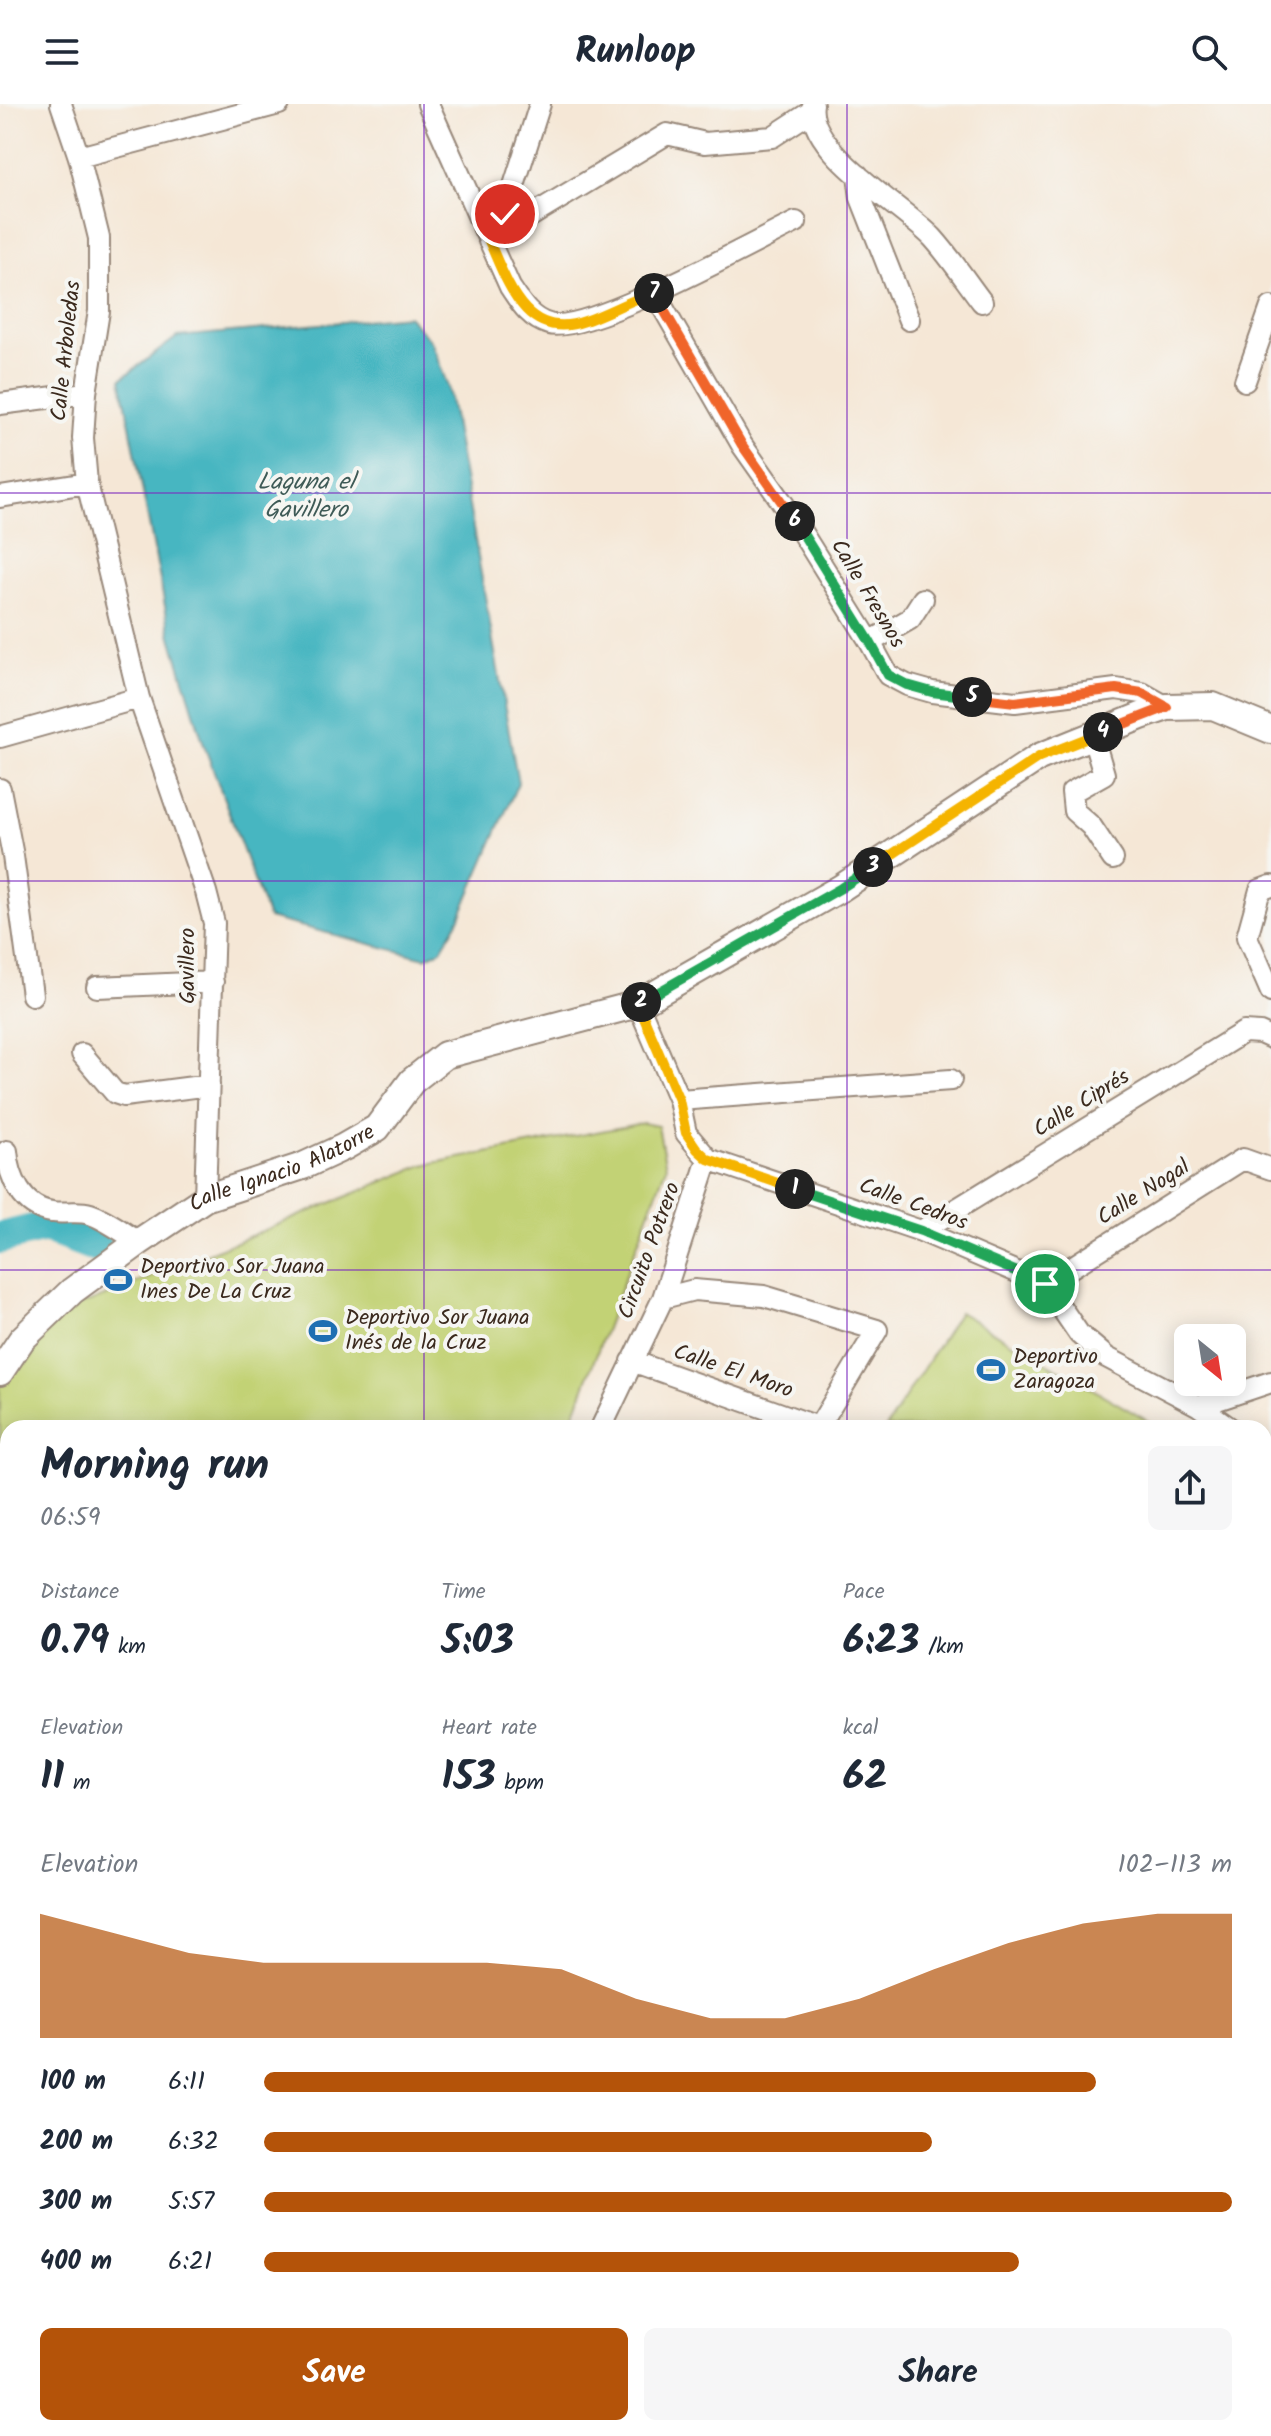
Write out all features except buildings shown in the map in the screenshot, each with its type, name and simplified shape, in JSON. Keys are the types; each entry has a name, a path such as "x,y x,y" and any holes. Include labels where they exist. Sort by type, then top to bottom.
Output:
{"street":[{"name":"Calle Arboledas","path":"61,104 79,157 99,238 99,311 86,393 83,438 87,483 139,698"},
{"path":"79,157 279,104"},
{"path":"428,104 510,287 527,312 547,324 564,326 584,321 654,292 796,222"},
{"path":"489,241 505,214 540,104"},
{"path":"489,241 667,134 705,143 772,137 812,107 822,137 858,175 932,237 982,302"},
{"path":"858,175 861,198 909,320"},
{"name":"Calle Fresnos","path":"654,292 742,445 789,512 888,675 907,685 932,692 1015,702 1116,689 1142,693 1167,707"},
{"path":"1245,381 1271,307"},
{"path":"0,404 86,393"},
{"path":"0,497 87,483"},
{"path":"870,642 910,619 923,599"},
{"path":"0,737 139,698"},
{"name":"Gavillero","path":"139,698 214,923 205,1198"},
{"name":"Calle Ignacio Alatorre","path":"0,1372 22,1339 72,1291 139,1242 205,1198 303,1166 377,1128 412,1081 445,1055 638,1004 841,888 1039,757 1167,707 1213,706 1271,730"},
{"path":"1093,737 1104,774 1072,792 1074,811 1091,826 1113,859"},
{"path":"0,789 13,856 32,995"},
{"path":"1271,886 1260,890 1247,937 1271,992"},
{"path":"97,987 213,982"},
{"path":"638,1004 679,1100 686,1133 708,1159"},
{"name":"Calle Ciprés","path":"921,1231 1244,1032 1260,1033 1271,1038"},
{"path":"82,1054 115,1093 124,1096 209,1085"},
{"path":"679,1100 951,1080"},
{"path":"7,1151 13,1183 35,1205 48,1212 89,1214 139,1242"},
{"name":"Calle Cedros","path":"708,1159 921,1231 1045,1284"},
{"name":"Circuito Potrero","path":"605,1420 663,1298 708,1159"},
{"name":"Calle Nogal","path":"1045,1284 1243,1159 1271,1169"},
{"path":"1045,1284 1079,1334 1106,1357 1199,1406 1219,1420"},
{"path":"663,1298 694,1290 764,1296 877,1330 823,1420"},
{"name":"Calle El Moro","path":"632,1361 796,1420"},
{"path":"1199,1406 1271,1382"}],"green space":[{"name":"Deportivo Sor Juana Inés de la Cruz","path":"643,1123 658,1126 666,1167 572,1420 0,1420 0,1381 64,1306 90,1302 423,1165"},
{"name":"Deportivo Zaragoza","path":"959,1312 1146,1420 891,1420"}],"water":[{"name":"Laguna el Gavillero","path":"408,316 431,341 448,387 518,783 459,919 441,950 425,958 268,918 204,745 171,637 121,379 177,337"}],"waterway":[{"path":"0,1238 45,1227 97,1247"}],"place":[{"name":"Deportivo Sor Juana Ines De La Cruz","path":"118,1280"},
{"name":"Deportivo Sor Juana Inés de la Cruz","path":"323,1331"},
{"name":"Deportivo Zaragoza","path":"991,1370"}],"route":[{"path":"505,214 489,241 510,287 527,312 547,324 564,326 584,321 654,292 742,445 789,512 888,675 907,685 932,692 1015,702 1116,689 1142,693 1167,707 1039,757 841,888 638,1004 679,1100 686,1133 708,1159 921,1231 1045,1284"}]}
